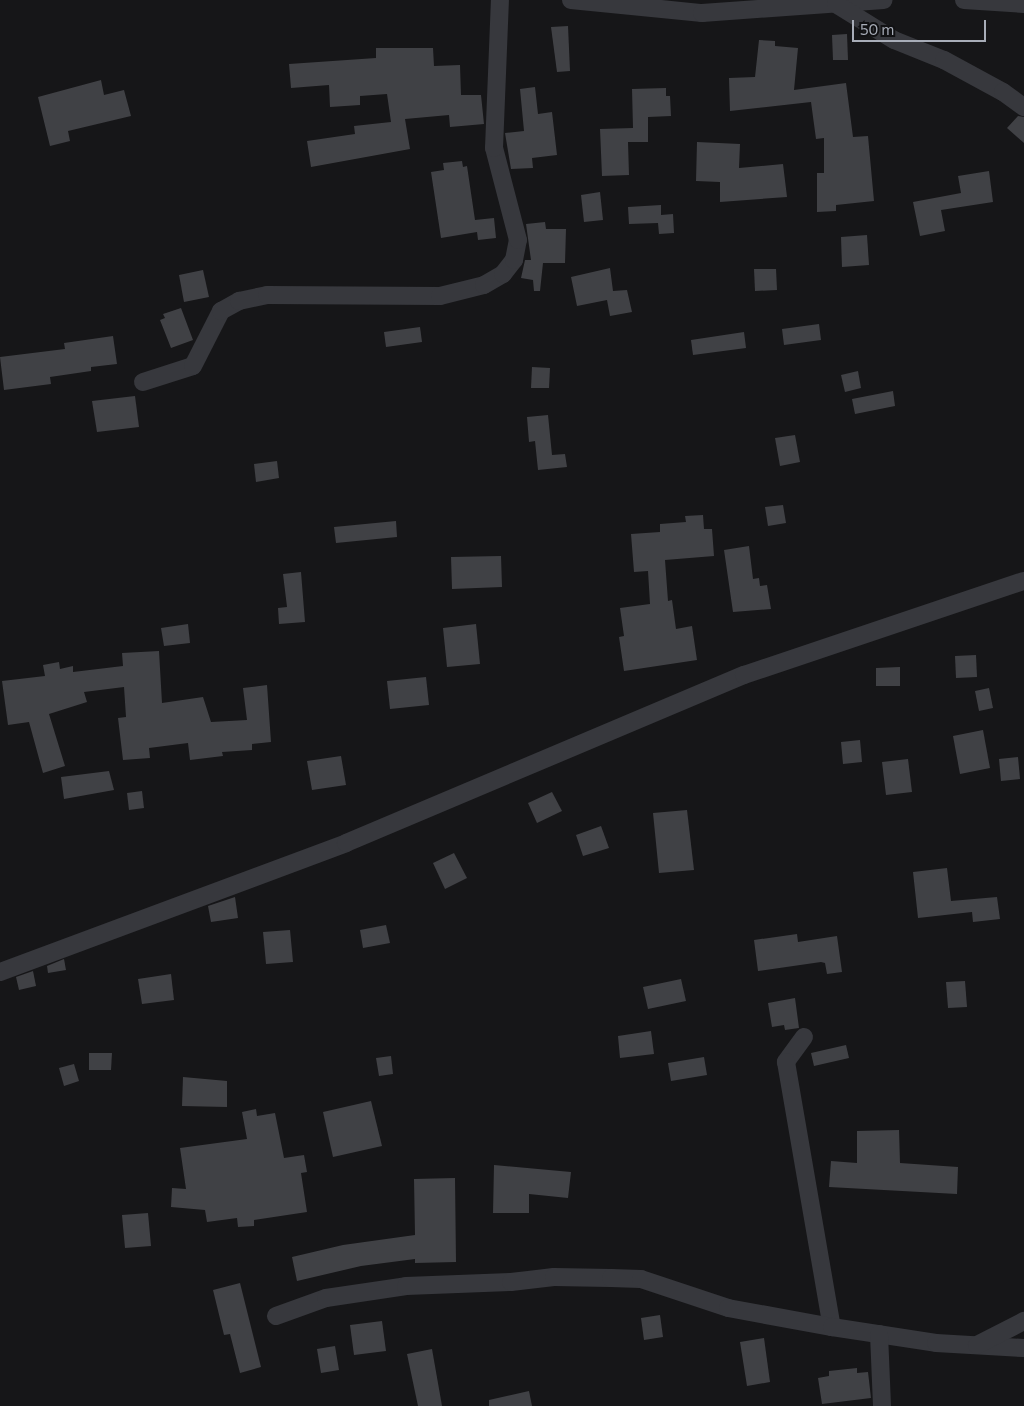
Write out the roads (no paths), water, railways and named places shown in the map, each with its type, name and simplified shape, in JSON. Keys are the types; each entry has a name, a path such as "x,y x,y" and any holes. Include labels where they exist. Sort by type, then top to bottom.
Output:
{"street":[{"path":"143,382 192,366 221,311 239,301 267,295 440,296 484,286 504,274 514,260 518,240 494,148 500,0"},
{"path":"571,0 702,13 779,3 836,4 884,0"},
{"path":"964,0 1024,4"},
{"path":"836,4 894,40 944,60 1003,92 1024,107"},
{"path":"0,972 346,843 744,675 1024,581"},
{"path":"804,1037 786,1062 832,1327"},
{"path":"276,1316 326,1298 406,1286 511,1282 554,1277 641,1279 728,1308 832,1327 977,1345 1024,1348"},
{"path":"977,1345 1024,1321"},
{"path":"878,1334 882,1406"}]}
